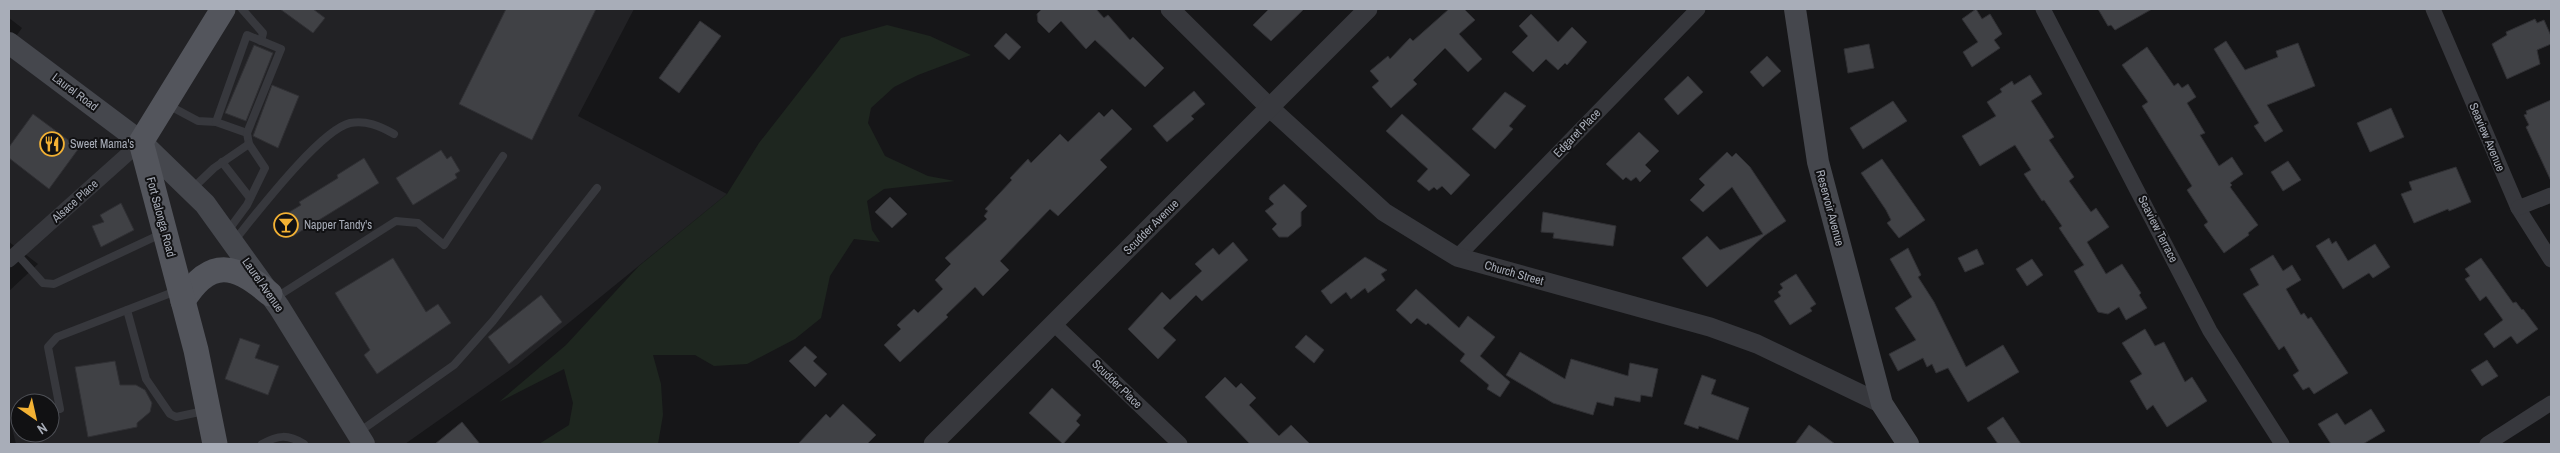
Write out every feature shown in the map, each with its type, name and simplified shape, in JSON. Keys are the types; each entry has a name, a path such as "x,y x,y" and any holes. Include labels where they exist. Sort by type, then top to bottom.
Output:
{"main road":[{"path":"141,142 223,9"},
{"name":"Reservoir Avenue","path":"1799,9 1818,162 1882,404"},
{"name":"Laurel Road","path":"9,43 141,142"},
{"name":"Laurel Avenue","path":"141,142 192,190 230,237 271,297 361,439"},
{"name":"Fort Salonga Road","path":"141,142 196,350 215,444"},
{"path":"182,295 210,274 230,269 243,273 271,297"},
{"path":"1882,404 1908,444"}],"street":[{"name":"Church Street","path":"1170,9 1270,108 1384,212 1457,257 1710,327 1757,344 1882,404"},
{"name":"Scudder Avenue","path":"934,444 1368,9"},
{"name":"Edgaret Place","path":"1457,257 1698,9"},
{"name":"Seaview Terrace","path":"2043,9 2210,331 2282,444"},
{"name":"Seaview Avenue","path":"2433,9 2518,208 2551,260"},
{"name":"Alsace Place","path":"12,257 141,142"},
{"path":"2518,208 2551,196"},
{"name":"Scudder Place","path":"1054,323 1180,444"},
{"path":"2487,444 2551,403"}],"lane":[{"path":"242,9 262,33 261,41"},
{"path":"216,122 231,91 247,35 281,49 256,101 248,133 249,144 265,168 230,237"},
{"path":"239,58 247,60"},
{"path":"165,102 198,121 216,122 248,133"},
{"path":"230,237 332,131 350,123 366,123 378,124 394,134"},
{"path":"192,190 222,162 249,144"},
{"path":"271,297 396,221 418,223 444,245 503,156"},
{"path":"222,162 250,198"},
{"path":"361,439 454,365 493,321 597,188"},
{"path":"12,257 43,282 54,284 165,232"},
{"path":"57,393 48,347 57,338 127,310 182,295"},
{"path":"127,310 146,379 170,414 176,417 208,410"},
{"path":"262,444 276,437 292,437 304,444"}],"shaded area":[{"path":"9,9 634,9 578,116 727,194 517,365 405,444 16,444 60,443 60,393 10,393 10,420 9,416 9,291 38,264 9,242 9,46 22,28 9,18"},
{"path":"887,25 930,36 971,55 918,75 894,87 871,108 868,123 885,156 928,176 955,181 884,189 867,201 872,230 880,242 854,239 830,276 821,318 795,339 747,364 714,366 695,355 653,355 661,384 663,415 658,444 539,444 569,425 573,403 564,369 499,402 566,345 639,266 727,194 759,143 841,38"}],"building":[{"path":"280,9 313,9 325,18 313,33"},
{"path":"506,9 596,9 532,140 459,104"},
{"path":"1042,9 1096,9 1104,18 1108,15 1130,40 1133,37 1164,68 1145,87 1095,40 1086,49 1061,21 1049,33 1038,22 1037,14"},
{"path":"1269,9 1304,9 1271,41 1253,25"},
{"path":"1449,9 1464,9 1475,20 1459,34 1482,59 1468,72 1445,48 1413,80 1417,84 1391,108 1372,87 1379,81 1370,71 1388,56 1390,59 1410,38 1413,41"},
{"path":"1976,9 1982,19 1990,14 2002,34 1994,40 2000,48 1972,67 1963,52 1978,42 1962,19"},
{"path":"2098,9 2152,9 2115,30 2111,25 2108,26"},
{"path":"1531,14 1558,42 1572,27 1587,42 1567,65 1565,63 1558,70 1546,59 1533,72 1512,52 1528,36 1519,26"},
{"path":"2535,19 2537,23 2544,20 2551,36 2551,44 2537,50 2540,64 2507,79 2492,44 2507,35 2506,32"},
{"path":"700,21 721,36 679,93 659,78"},
{"path":"1006,33 1021,47 1009,60 994,46"},
{"path":"2226,41 2245,70 2278,57 2276,51 2298,43 2315,86 2267,105 2283,131 2265,142 2254,126 2259,123 2214,49"},
{"path":"1869,44 1874,68 1848,73 1844,49"},
{"path":"254,45 273,53 246,121 225,113"},
{"path":"2147,47 2174,86 2178,83 2182,88 2188,84 2196,97 2187,103 2205,133 2200,135 2219,166 2232,157 2243,174 2230,183 2232,185 2230,187 2258,225 2248,233 2249,235 2224,253 2204,225 2208,222 2187,190 2192,186 2142,106 2148,102 2122,65"},
{"path":"1767,56 1781,71 1763,87 1750,72"},
{"path":"2030,75 2042,94 2031,101 2054,137 2049,140 2074,177 2069,181 2091,212 2096,208 2109,227 2087,242 2106,274 2122,264 2141,293 2139,295 2147,308 2126,320 2119,307 2108,314 2098,312 2074,271 2084,265 2059,228 2062,226 2024,174 2031,170 2015,145 1980,166 1962,136 1996,116 1987,102 2002,92 2000,89 2012,81 2014,85"},
{"path":"1688,76 1703,92 1678,115 1664,99"},
{"path":"272,85 299,96 278,148 253,136"},
{"path":"1194,91 1205,104 1191,116 1194,119 1167,142 1153,126"},
{"path":"1505,92 1526,106 1509,126 1513,129 1495,149 1472,129"},
{"path":"2551,100 2551,181 2526,127 2529,125 2524,115 2527,114 2526,111"},
{"path":"1893,101 1907,121 1863,149 1850,128"},
{"path":"2391,108 2404,137 2370,152 2357,123"},
{"path":"1112,109 1132,129 1100,160 1107,167 1058,216 1050,209 1000,261 1009,270 983,296 975,287 946,315 948,317 900,362 884,345 901,329 897,325 914,309 918,313 943,289 935,280 951,264 945,258 987,219 984,216 988,211 985,209 1012,180 1010,178 1028,159 1031,163 1060,134 1068,142 1099,112 1104,117"},
{"path":"33,114 79,148 49,189 9,158 9,147"},
{"path":"1402,114 1470,175 1451,195 1442,186 1437,190 1434,187 1429,191 1417,181 1428,169 1386,131"},
{"path":"1639,132 1659,151 1645,165 1651,171 1640,182 1636,177 1631,181 1626,177 1623,180 1606,164"},
{"path":"441,150 447,159 451,156 460,171 455,174 457,178 413,205 396,178"},
{"path":"1727,152 1732,157 1736,153 1750,167 1786,221 1764,236 1707,287 1682,258 1707,236 1720,250 1763,234 1732,187 1703,212 1690,200 1705,185 1699,179"},
{"path":"364,158 379,183 293,236 281,217 301,205 299,202 338,178 337,175"},
{"path":"1882,159 1925,220 1899,238 1887,223 1891,220 1886,210 1861,173"},
{"path":"2288,161 2301,180 2283,191 2271,172"},
{"path":"2456,167 2471,202 2414,223 2401,194 2412,190 2409,182"},
{"path":"1284,184 1307,206 1301,212 1301,226 1288,237 1279,237 1272,229 1277,224 1265,211 1274,204 1269,199 1270,196"},
{"path":"890,197 907,214 892,228 875,212"},
{"path":"121,203 134,230 101,247 92,226 104,222 100,215"},
{"path":"1543,212 1616,226 1613,246 1553,238 1554,233 1541,232"},
{"path":"2329,238 2332,244 2336,241 2348,261 2375,244 2390,267 2373,278 2369,273 2343,289 2316,246"},
{"path":"1233,242 1248,260 1202,301 1196,295 1163,328 1176,340 1158,359 1128,329 1162,292 1170,300 1202,271 1195,264 1213,248 1219,255"},
{"path":"1908,248 1921,275 1918,277 1934,302 1966,367 2003,345 2019,372 1968,402 1948,368 1936,373 1932,364 1927,367 1923,358 1898,371 1889,354 1916,340 1895,308 1912,297 1890,259"},
{"path":"1977,249 1984,264 1965,272 1958,258"},
{"path":"2273,255 2283,271 2292,265 2301,280 2286,289 2301,315 2304,313 2308,319 2311,317 2348,373 2314,394 2309,387 2303,390 2293,375 2299,371 2284,346 2279,350 2243,294 2259,285 2250,269"},
{"path":"1365,257 1387,270 1381,274 1385,280 1368,293 1365,288 1351,299 1346,292 1331,304 1321,291"},
{"path":"393,258 426,312 438,304 451,323 377,374 364,355 370,350 335,293"},
{"path":"2481,258 2513,303 2516,302 2523,309 2538,329 2517,344 2511,336 2494,348 2484,334 2503,320 2486,296 2480,301 2465,279 2470,276 2465,269"},
{"path":"2032,259 2043,275 2027,286 2016,269"},
{"path":"1796,274 1816,304 1810,308 1812,311 1790,325 1774,301 1781,296 1778,292 1783,288 1780,284"},
{"path":"1416,289 1459,328 1468,316 1495,337 1480,356 1510,382 1500,397 1487,389 1489,385 1460,361 1465,354 1428,323 1426,325 1417,318 1411,324 1396,310"},
{"path":"541,295 562,322 509,364 488,337"},
{"path":"2145,329 2155,346 2164,342 2185,382 2192,377 2207,401 2167,427 2153,405 2147,410 2130,381 2142,374 2122,343"},
{"path":"1306,335 1324,350 1314,363 1295,347"},
{"path":"240,338 260,345 255,358 279,366 268,395 225,379"},
{"path":"805,346 817,357 813,361 827,374 815,387 789,361"},
{"path":"1520,352 1565,379 1571,359 1628,376 1630,363 1658,369 1652,397 1641,395 1640,402 1615,397 1613,406 1597,402 1593,415 1553,403 1506,375"},
{"path":"2487,360 2498,376 2482,386 2471,370"},
{"path":"115,361 120,385 136,385 145,390 152,403 150,412 137,423 137,427 88,437 75,367"},
{"path":"1702,375 1716,380 1711,394 1749,408 1738,440 1699,426 1698,429 1684,424"},
{"path":"1225,377 1236,388 1241,383 1256,398 1249,405 1279,436 1291,425 1310,444 1250,444 1205,397"},
{"path":"1052,388 1081,415 1076,421 1080,425 1063,444 1029,413"},
{"path":"843,404 876,435 867,444 798,444 826,414 830,418"},
{"path":"2371,409 2385,431 2363,444 2331,444 2318,424 2337,413 2345,425"},
{"path":"2003,417 2021,444 1998,444 1987,428"},
{"path":"462,422 480,444 435,444"},
{"path":"1809,425 1835,444 1795,444"}],"place":[{"name":"Sweet Mama's","path":"52,144"},
{"name":"Napper Tandy's","path":"286,225"}]}
